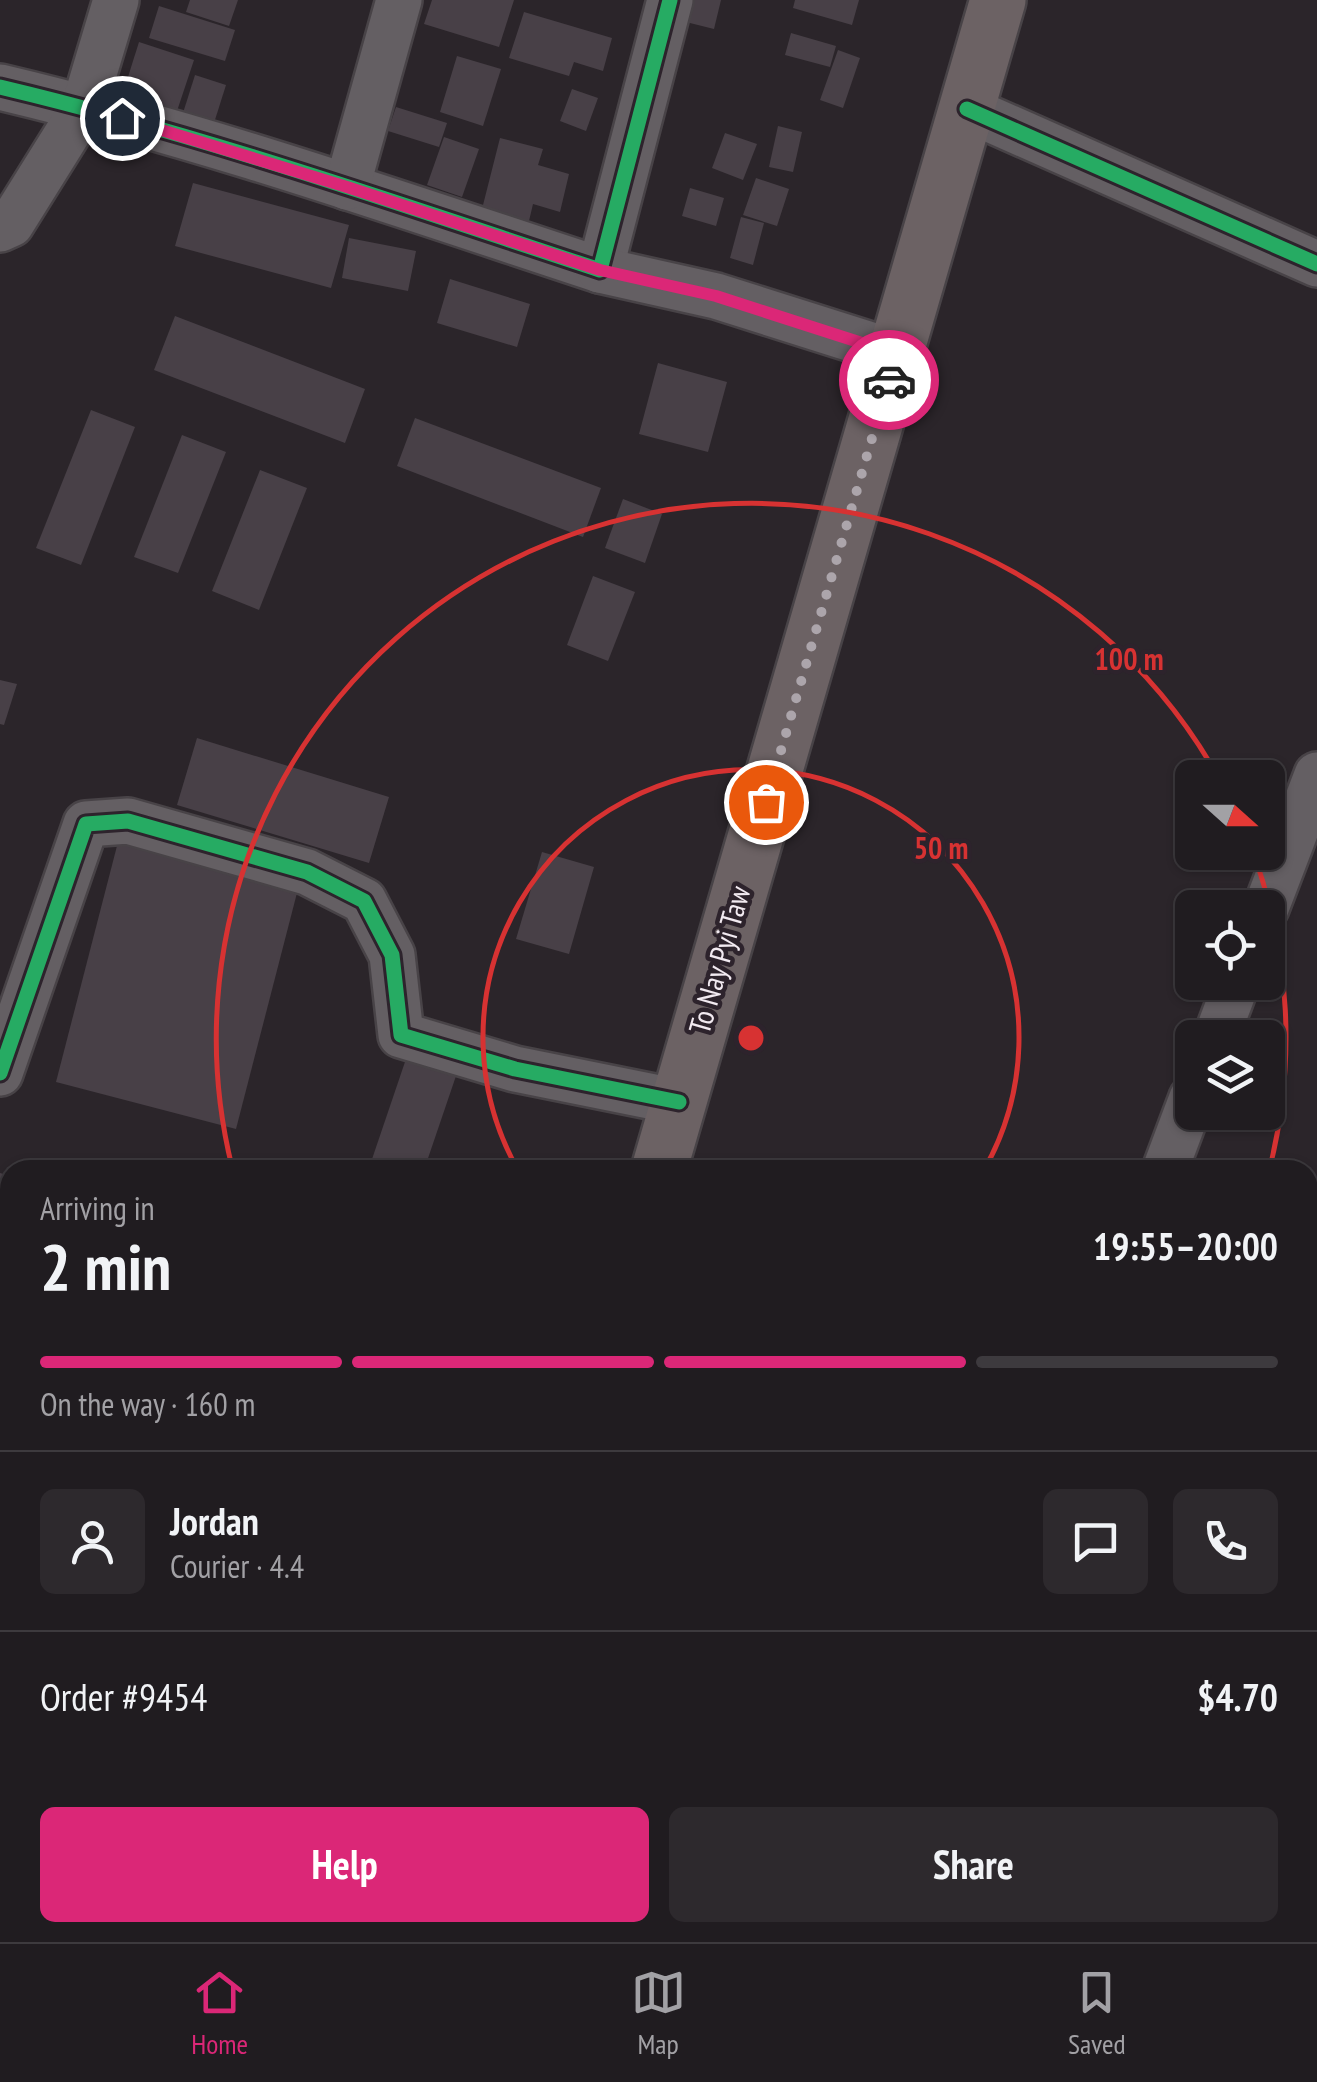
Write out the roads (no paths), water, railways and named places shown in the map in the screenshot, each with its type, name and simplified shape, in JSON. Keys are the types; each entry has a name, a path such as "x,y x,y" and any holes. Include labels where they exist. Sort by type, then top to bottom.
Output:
{"main road":[{"name":"To Nay Pyi Taw","path":"662,1160 998,0"}],"street":[{"path":"0,229 11,224 84,107 116,0"},
{"path":"347,187 398,0"},
{"path":"600,270 670,0"},
{"path":"0,88 84,107 600,270 716,296 896,354"},
{"path":"968,108 1317,264"},
{"path":"1273,890 1317,776"},
{"path":"0,1073 86,824 128,822 307,872 364,901 392,955 401,1034 515,1069 679,1102"},
{"path":"1168,1160 1180,1130"}]}
